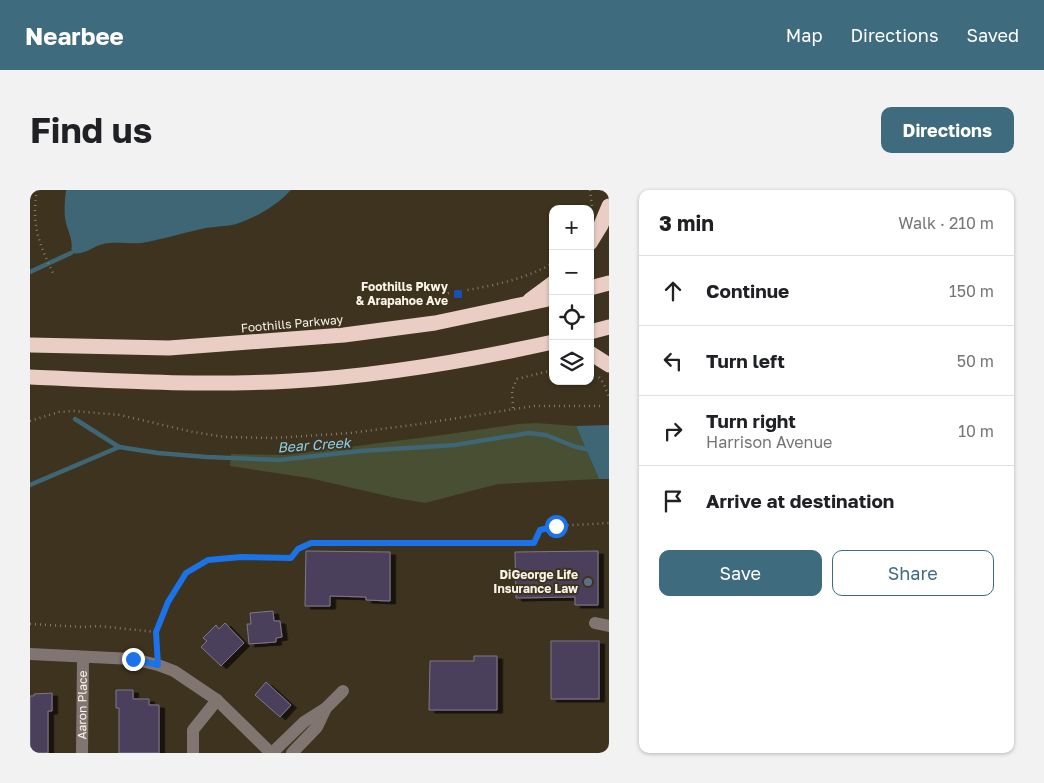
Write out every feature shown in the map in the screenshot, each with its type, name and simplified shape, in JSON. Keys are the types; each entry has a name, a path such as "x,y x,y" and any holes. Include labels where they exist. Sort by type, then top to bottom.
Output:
{"highway":[{"path":"594,237 609,206"},
{"path":"594,287 609,283"},
{"path":"525,304 549,286"},
{"name":"Foothills Parkway","path":"30,345 162,348 287,340 398,329 549,299"},
{"path":"594,331 609,327"},
{"path":"30,377 179,383 340,378 421,367 549,343"},
{"path":"594,356 609,366"}],"street":[{"path":"609,620 595,623 609,626"},
{"path":"30,654 133,659 158,665 174,672 217,700 271,753 310,717 326,708 343,691"},
{"name":"Aaron Place","path":"82,753 83,657"},
{"path":"193,753 193,730 217,700"},
{"path":"292,753 316,728 326,708"}],"path":[{"path":"37,190 34,207 36,235 53,274"},
{"path":"590,190 592,205"},
{"path":"443,294 514,279 549,265"},
{"path":"513,408 512,390 517,379 549,371"},
{"path":"596,374 604,384 609,398"},
{"path":"30,422 59,412 74,411 120,415 193,432 225,437 274,438 350,433 441,422 513,408 556,405 604,406"},
{"path":"158,665 156,632 168,602 186,573 208,560 241,557 291,558 298,549 311,543 534,543 540,530 556,526 609,522"},
{"path":"30,624 99,626 156,632"}],"green space":[{"path":"536,423 576,426 599,479 498,484 425,503 309,478 230,466 231,454 285,455"}],"water":[{"path":"66,190 291,190 266,210 236,224 205,228 141,243 104,244 82,253 71,253 71,239 65,215"},
{"path":"609,425 609,479 599,479 576,426"}],"building":[{"path":"306,551 390,552 390,601 366,600 366,597 330,596 330,606 305,606"},
{"path":"598,551 598,605 575,605 575,597 516,598 515,552"},
{"path":"273,611 274,621 280,621 282,637 276,638 276,642 249,644 247,624 251,624 250,613"},
{"path":"225,623 244,643 221,666 201,647 207,641 203,638 216,625 219,629"},
{"path":"551,641 599,641 599,699 551,699"},
{"path":"474,656 497,656 497,710 429,710 430,661 474,661"},
{"path":"266,682 291,705 280,717 255,695"},
{"path":"116,690 133,690 133,699 149,699 149,705 159,705 159,753 119,753 119,708 116,708"},
{"path":"52,693 52,711 48,711 48,753 30,753 30,696"}],"waterway":[{"path":"30,272 71,253"},
{"path":"75,419 119,447"},
{"name":"Bear Creek","path":"30,485 119,447 158,453 207,457 279,460 361,451 455,445 529,433 546,435 576,447 591,450"}],"place":[{"name":"Foothills Pkwy & Arapahoe Ave","path":"458,294"},
{"name":"DiGeorge Life Insurance Law","path":"588,582"}],"route":[{"path":"133,659 158,665 156,632 168,602 186,573 208,560 241,557 291,558 298,549 311,543 534,543 540,530 556,526"}]}
